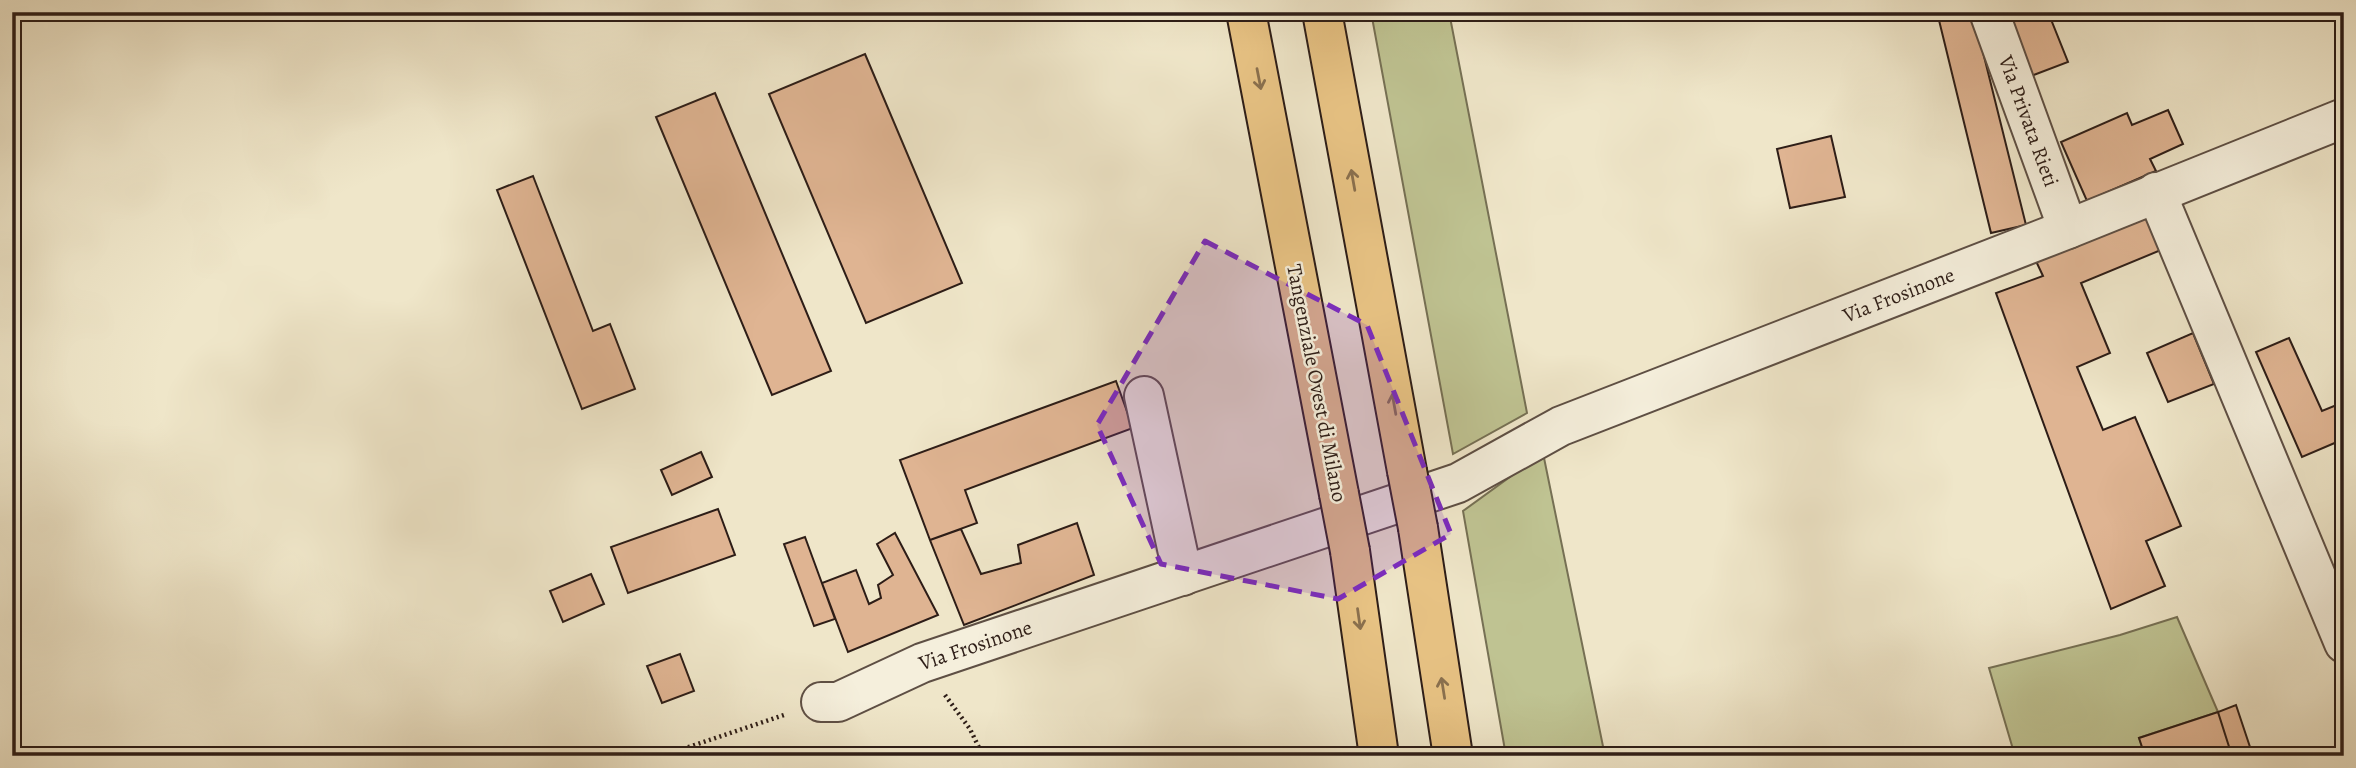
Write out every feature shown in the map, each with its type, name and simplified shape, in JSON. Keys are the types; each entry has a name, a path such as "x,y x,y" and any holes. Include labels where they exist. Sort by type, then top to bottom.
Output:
{"highway":[{"name":"Tangenziale Ovest di Milano","path":"1246,12 1350,551 1379,756"},
{"path":"1322,12 1418,527 1453,756"}],"street":[{"name":"Via Privata Rieti","path":"1989,12 2068,229"},
{"name":"Via Frosinone","path":"821,702 838,702 922,663 1458,483 1561,426 2068,229 2344,118"},
{"path":"2156,192 2344,643"},
{"path":"1144,396 1183,576"}],"path":[{"path":"922,663 970,729 984,756"},
{"path":"662,756 821,702"}],"highlighted area":[{"path":"1205,241 1367,325 1451,534 1338,599 1161,564 1097,425"}],"green space":[{"path":"1371,12 1449,12 1527,413 1453,454"},
{"path":"1543,453 1605,756 1506,756 1463,511"},
{"path":"2177,617 2218,712 2139,738 2145,756 2015,756 1989,668 2120,635"}],"building":[{"path":"1937,12 1973,12 2026,225 1991,233"},
{"path":"2006,12 2048,12 2068,62 2031,76"},
{"path":"865,54 962,283 866,323 769,94"},
{"path":"715,93 831,371 772,395 656,117"},
{"path":"2168,110 2183,144 2150,159 2156,171 2087,201 2061,142 2127,113 2132,125"},
{"path":"1831,136 1845,197 1790,208 1777,149"},
{"path":"533,176 593,331 610,324 635,389 582,409 497,190"},
{"path":"2146,212 2161,250 2081,283 2110,353 2077,367 2103,430 2135,417 2181,526 2146,541 2165,586 2111,609 1996,293 2043,276 2035,259"},
{"path":"2193,333 2214,384 2168,402 2147,353"},
{"path":"2289,338 2322,411 2339,404 2344,413 2344,439 2302,457 2256,352"},
{"path":"1116,381 1133,428 965,490 977,523 930,540 900,460"},
{"path":"701,452 712,477 672,495 661,470"},
{"path":"718,509 735,555 628,593 611,547"},
{"path":"1077,523 1094,575 964,625 930,540 961,529 981,574 1021,563 1018,545"},
{"path":"895,533 938,615 848,652 822,583 856,570 869,604 881,598 878,585 893,575 877,544"},
{"path":"805,537 835,619 814,626 784,544"},
{"path":"591,574 604,604 563,622 550,591"},
{"path":"680,654 694,691 662,703 647,666"},
{"path":"2236,705 2253,756 2232,756 2218,712"},
{"path":"2218,712 2232,756 2145,756 2139,738"}]}
